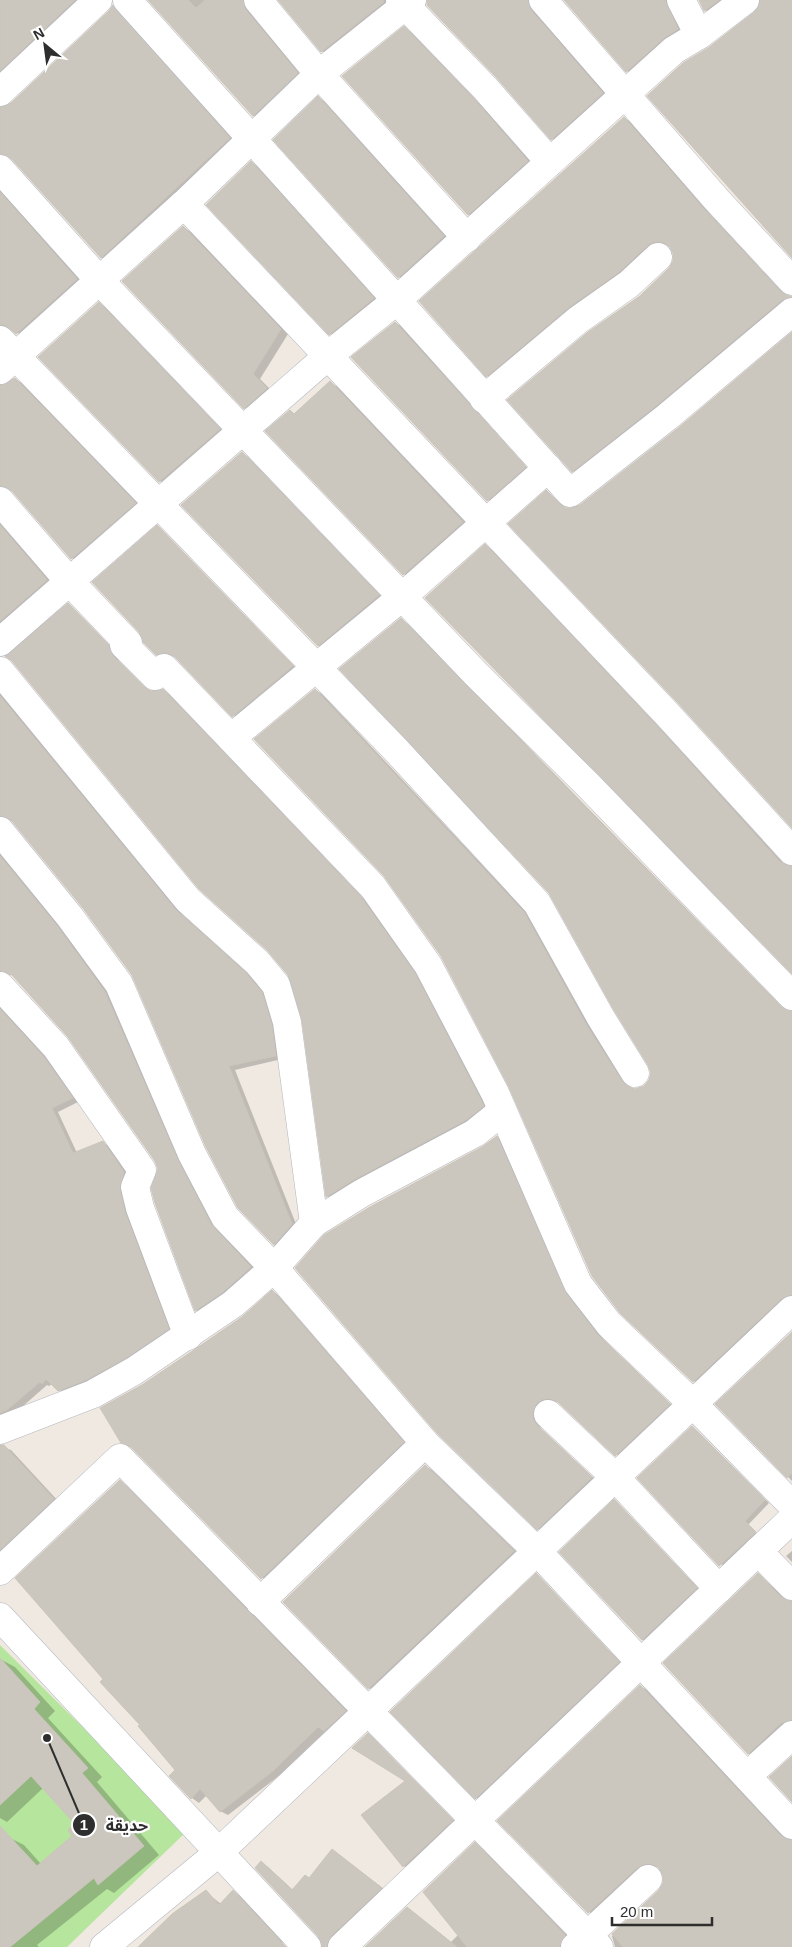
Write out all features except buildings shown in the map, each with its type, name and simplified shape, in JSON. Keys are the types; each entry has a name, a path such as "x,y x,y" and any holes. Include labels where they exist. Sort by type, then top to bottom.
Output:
{"street":[{"path":"0,92 98,0"},
{"path":"127,0 570,493 667,417 792,312"},
{"path":"258,0 319,74 467,238"},
{"path":"543,0 625,95 792,281"},
{"path":"681,0 699,35"},
{"path":"0,642 329,355 397,300 674,50 699,35 745,0"},
{"path":"550,162 406,2 319,74 252,140 100,281 5,355 158,504 396,750 537,903 601,1018 635,1073"},
{"path":"0,168 100,281 476,674 792,996"},
{"path":"184,204 667,714 792,851"},
{"path":"484,399 578,320 629,284 658,257"},
{"path":"231,738 403,596 484,522 548,468"},
{"path":"0,501 69,581 128,643 124,644 156,676 164,668 373,887 428,965 479,1062 578,1284 609,1324 692,1403 792,1504"},
{"path":"0,670 188,900 257,962 276,985 287,1022 314,1223"},
{"path":"0,831 70,917 120,984 192,1154 225,1217 274,1268 425,1443 537,1551 640,1664 748,1776 792,1825"},
{"path":"0,986 56,1047 142,1170 135,1187 140,1208 188,1336"},
{"path":"0,1430 93,1394 188,1336 233,1304 274,1268 314,1223 362,1193 475,1133 501,1112"},
{"path":"104,1947 218,1852 792,1310"},
{"path":"548,1414 615,1477 719,1589"},
{"path":"260,1602 425,1443"},
{"path":"0,1570 120,1458 475,1820 588,1943 648,1879"},
{"path":"342,1947 792,1519"},
{"path":"758,1552 792,1586"},
{"path":"0,1617 306,1947"},
{"path":"748,1776 792,1735"}],"green space":[{"path":"0,1645 187,1831 67,1947 0,1947"}],"place":[{"name":"حديقة","path":"47,1738"}]}
